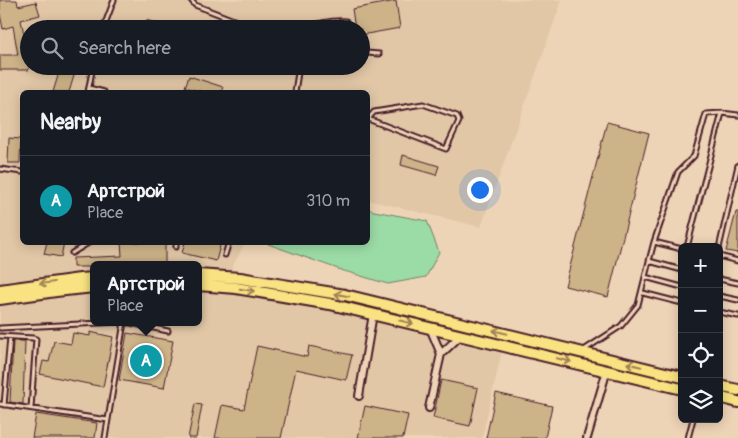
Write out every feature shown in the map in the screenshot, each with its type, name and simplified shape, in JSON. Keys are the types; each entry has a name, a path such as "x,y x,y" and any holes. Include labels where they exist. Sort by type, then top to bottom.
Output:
{"main road":[{"path":"202,275 240,278 345,295 678,376"},
{"path":"0,290 90,278"},
{"path":"202,285 236,288 330,304 678,388"},
{"path":"0,299 90,288"},
{"path":"723,387 738,390"},
{"path":"723,398 738,402"}],"street":[{"path":"358,396 373,314"},
{"path":"430,328 442,354"},
{"path":"429,408 442,354 461,335"},
{"path":"587,438 606,370"}],"lane":[{"path":"106,20 114,0"},
{"path":"191,0 195,5 234,20"},
{"path":"370,53 379,54"},
{"path":"91,75 89,88 96,90"},
{"path":"295,90 298,75"},
{"path":"370,117 374,112 422,104 457,116 459,120 446,149 370,120"},
{"path":"688,243 722,113"},
{"path":"581,352 621,326 638,305 654,242 678,172 694,156 706,114 738,115"},
{"path":"720,243 738,165"},
{"path":"0,169 20,172"},
{"path":"654,242 678,248"},
{"path":"72,253 85,245"},
{"path":"225,255 228,245"},
{"path":"723,257 738,261"},
{"path":"649,261 678,269"},
{"path":"645,277 678,286"},
{"path":"723,280 738,283"},
{"path":"643,293 678,302"},
{"path":"723,297 738,300"},
{"path":"723,313 738,316"},
{"path":"0,328 90,324"},
{"path":"105,438 122,326"},
{"path":"146,326 168,330"},
{"path":"0,336 33,338 37,341 31,408"},
{"path":"10,337 2,404 108,420"},
{"path":"688,438 692,423"}],"shaded area":[{"path":"0,0 562,0 481,227 370,200 370,90 20,90 20,245 244,245 230,272 202,273 202,261 90,261 90,277 0,288"},
{"path":"202,292 240,294 346,312 502,351 482,438 0,438 0,304 90,293 90,326 202,326"}],"green space":[{"path":"370,210 427,221 439,252 426,277 388,284 341,270 271,245 370,245"}],"building":[{"path":"0,0 17,0 18,6 36,2 40,15 20,20 20,70 0,70 0,55 18,55 13,26 3,29"},
{"path":"396,1 400,28 370,33 370,20 354,20 352,9"},
{"path":"58,75 74,75 70,90 54,90"},
{"path":"189,76 223,87 222,90 196,90 185,87"},
{"path":"607,122 649,133 608,297 565,286"},
{"path":"9,138 20,139 20,163 8,163"},
{"path":"403,155 439,166 436,175 401,165"},
{"path":"736,212 738,212 738,253 726,251"},
{"path":"46,245 63,245 61,257 44,254"},
{"path":"121,245 165,245 165,261 90,261 90,267 73,267 73,258 122,256"},
{"path":"184,245 220,245 216,261 182,253"},
{"path":"90,332 113,337 103,387 40,374 43,361 49,362 54,341 71,344 73,333 90,336"},
{"path":"127,333 173,341 164,388 119,380"},
{"path":"13,341 25,341 23,404 10,402"},
{"path":"257,346 307,357 309,346 352,355 346,380 296,369 281,438 215,438 222,405 244,409"},
{"path":"441,380 478,388 470,426 433,418"},
{"path":"496,393 552,406 545,438 486,438"},
{"path":"195,404 202,405 196,438 188,438"},
{"path":"365,406 408,415 403,438 358,438"},
{"path":"36,414 97,423 95,438 32,438"}],"place":[{"name":"Артстрой","path":"146,361"}]}
